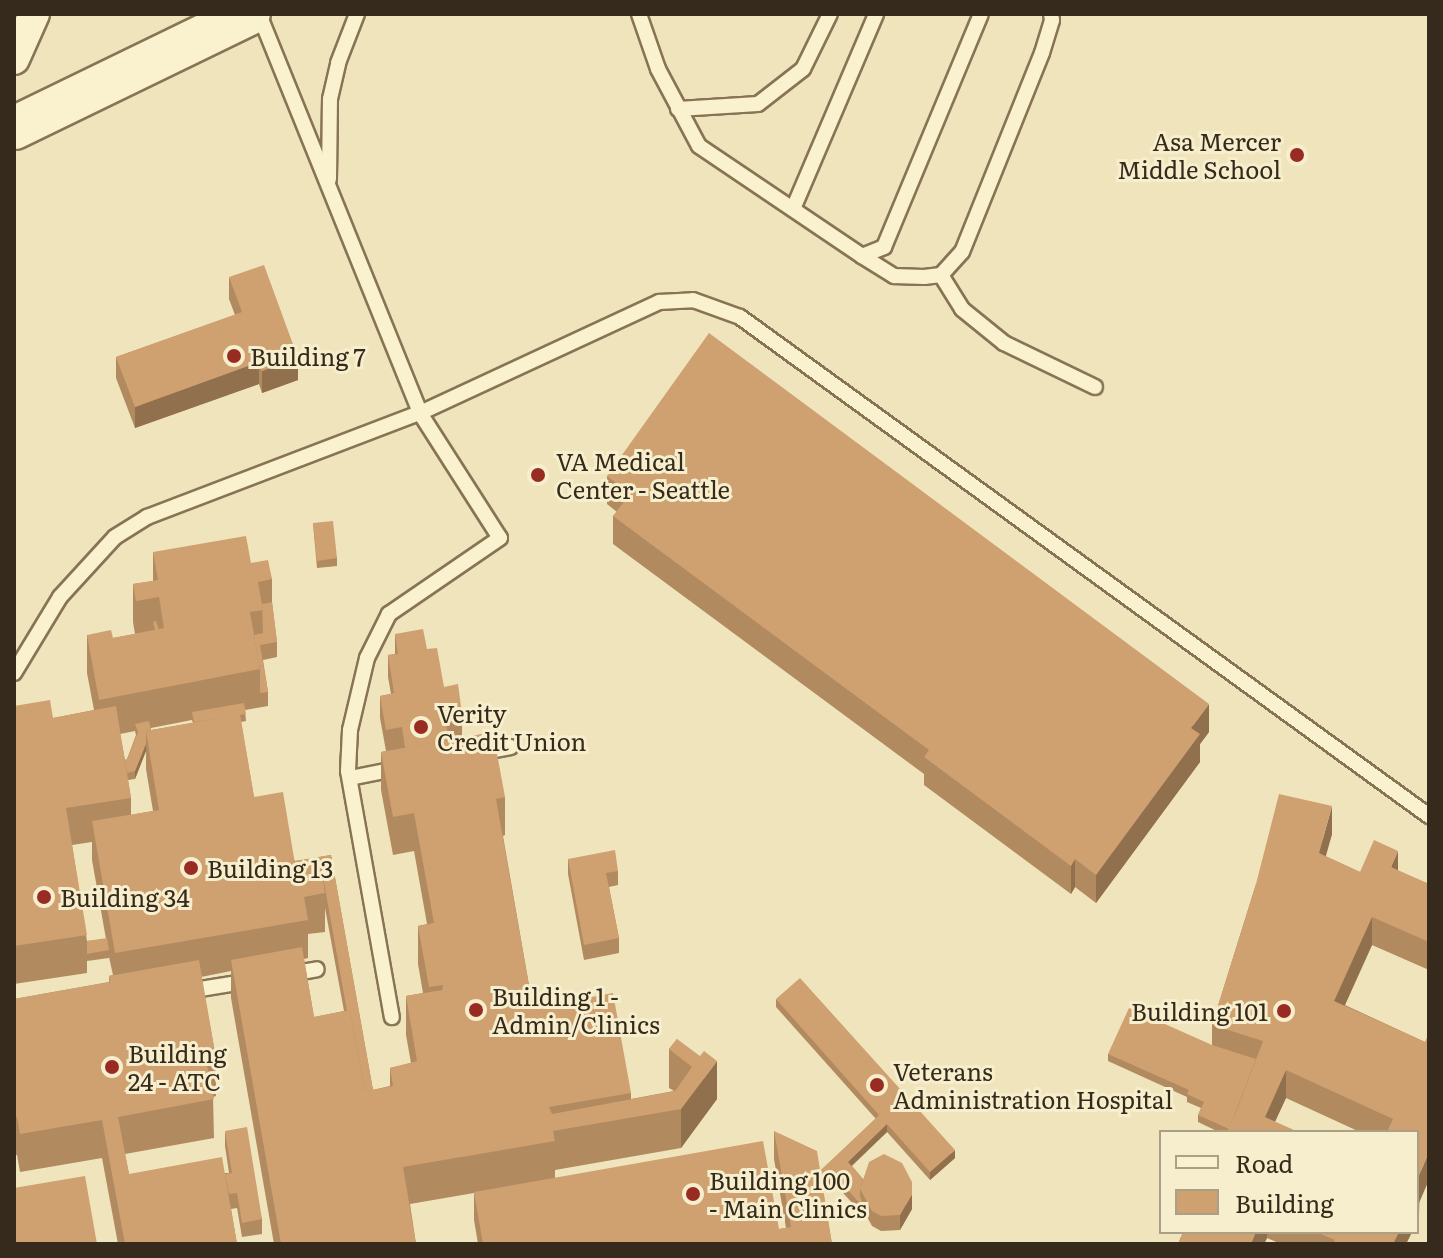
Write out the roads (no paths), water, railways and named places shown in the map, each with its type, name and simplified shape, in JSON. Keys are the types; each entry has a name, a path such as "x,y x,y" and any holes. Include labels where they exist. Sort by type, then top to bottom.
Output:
{"main road":[{"path":"14,128 249,14"}],"street":[{"path":"14,59 34,14"}],"lane":[{"path":"259,14 420,413 500,538 389,614 367,658 350,730 350,778 392,1017"},
{"path":"329,187 330,99 338,63 357,14"},
{"path":"639,14 658,69 699,146 894,276 941,275 962,252 1042,53 1051,14"},
{"path":"678,109 758,104 803,69 830,14"},
{"path":"793,209 876,14"},
{"path":"862,256 884,247 981,14"},
{"path":"941,275 962,309 1004,343 1095,387"},
{"path":"14,673 60,597 115,537 154,514 420,413 659,302 693,300 740,317 1429,816"},
{"path":"464,756 510,747"},
{"path":"350,778 405,767"},
{"path":"166,995 317,969"}],"place":[{"name":"Asa Mercer Middle School","path":"1297,155"},
{"name":"Building 7","path":"234,356"},
{"name":"VA Medical Center - Seattle","path":"538,475"},
{"name":"Verity Credit Union","path":"421,727"},
{"name":"Building 13","path":"191,868"},
{"name":"Building 34","path":"44,897"},
{"name":"Building 1 - Admin/Clinics","path":"476,1010"},
{"name":"Building 101","path":"1284,1011"},
{"name":"Building 24 - ATC","path":"112,1067"},
{"name":"Veterans Administration Hospital","path":"877,1085"},
{"name":"Building 100 - Main Clinics","path":"693,1194"}]}
